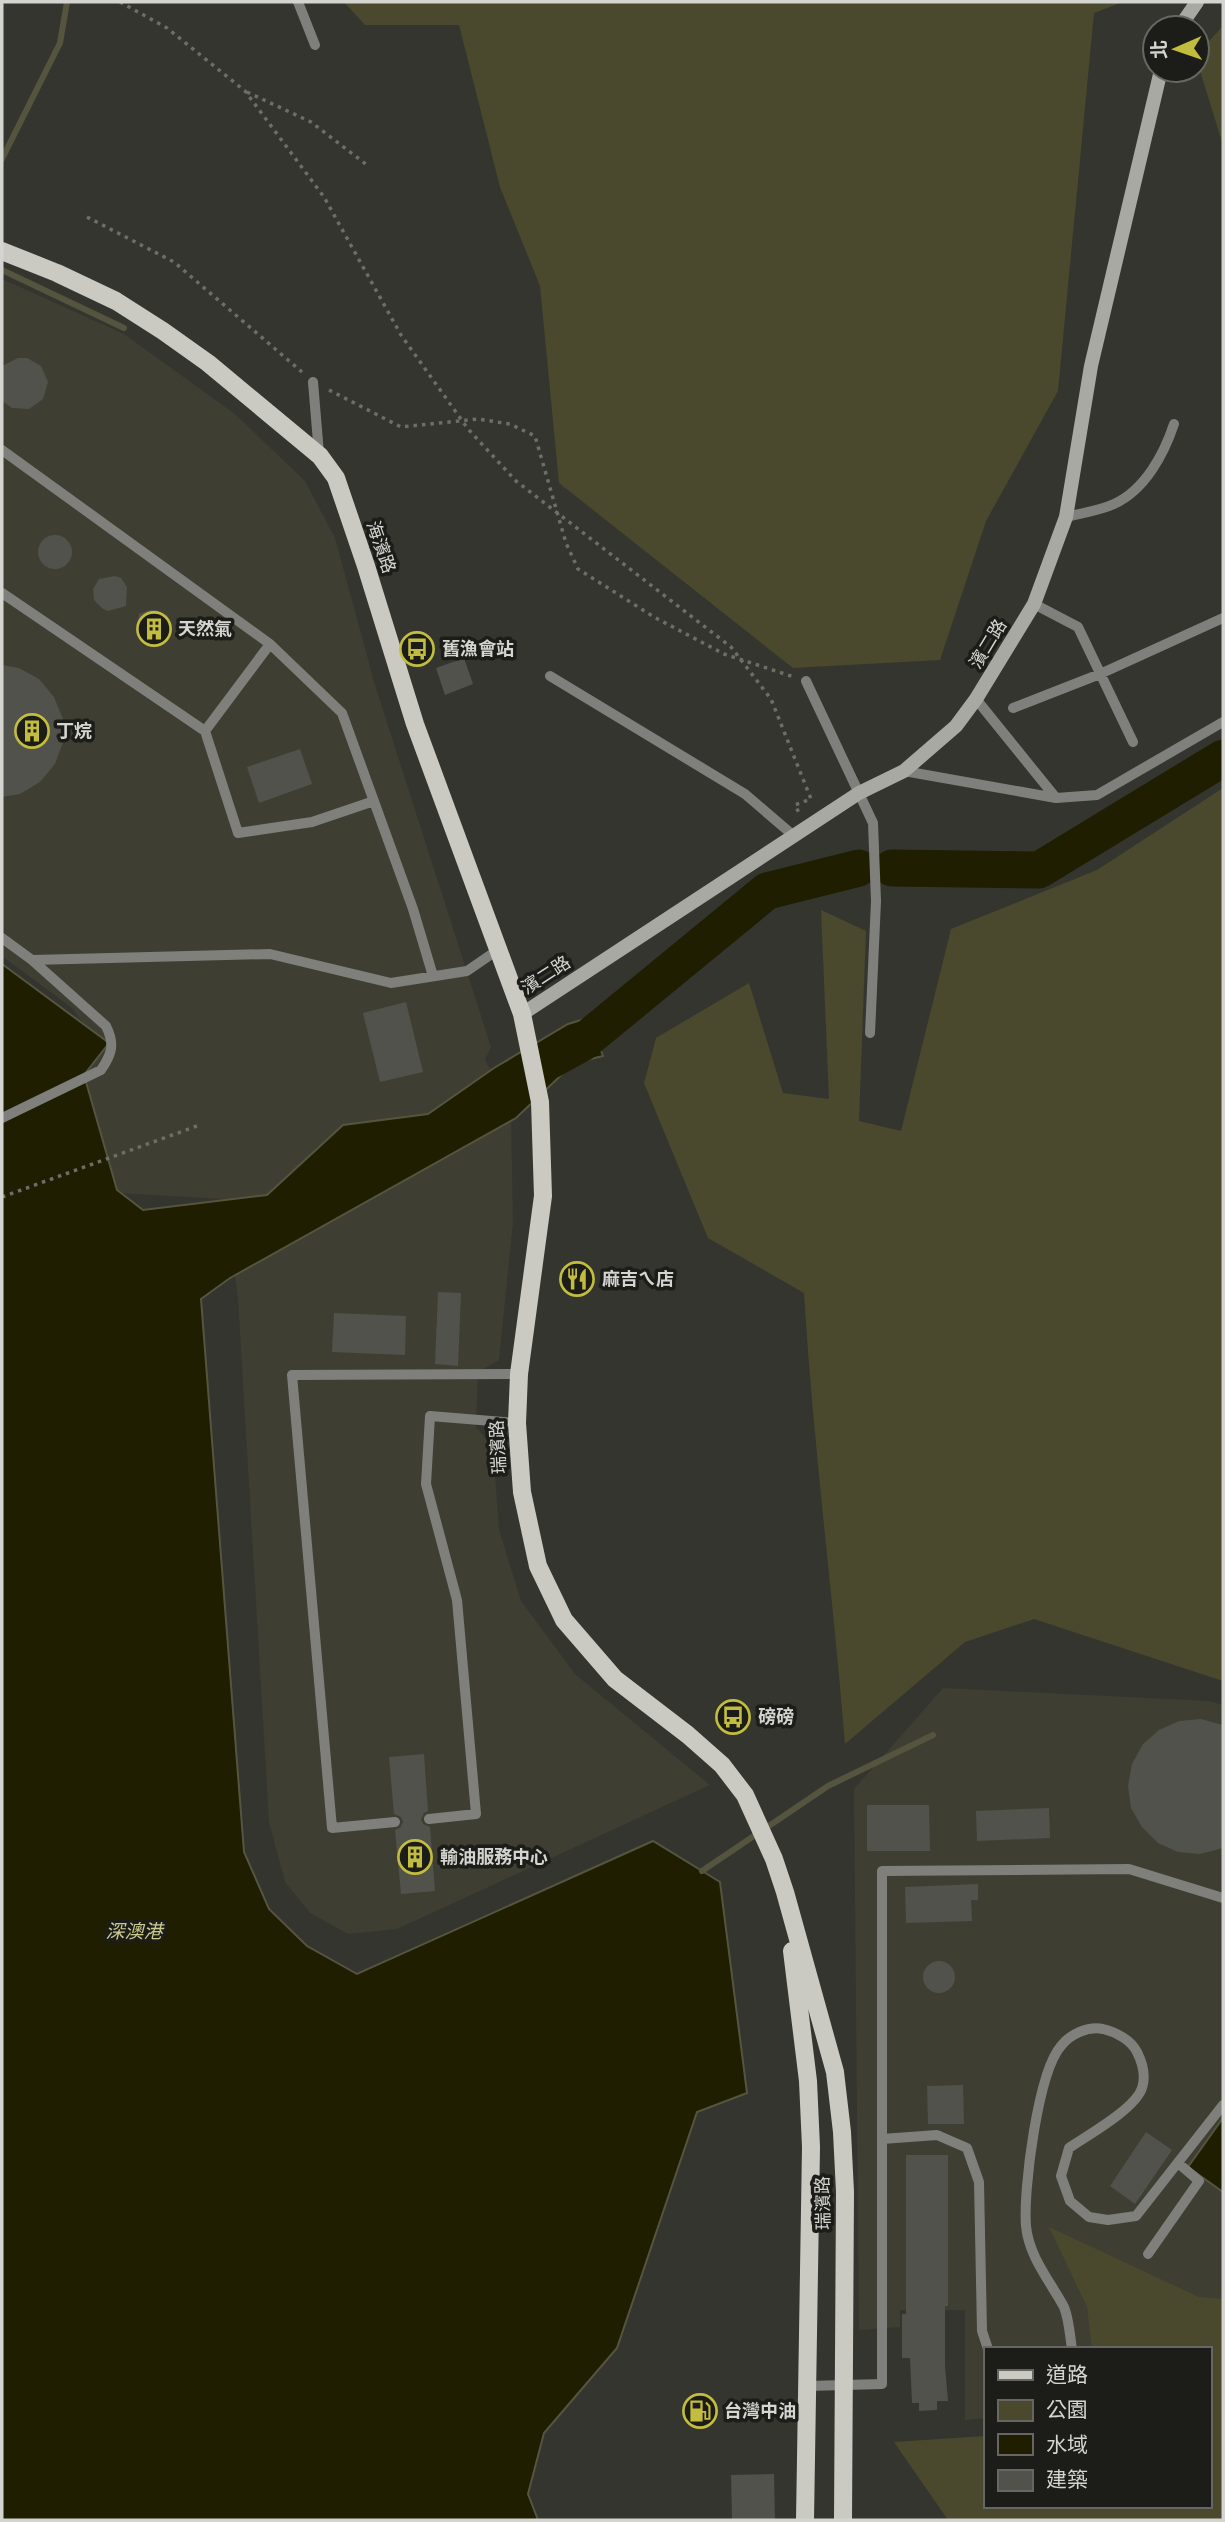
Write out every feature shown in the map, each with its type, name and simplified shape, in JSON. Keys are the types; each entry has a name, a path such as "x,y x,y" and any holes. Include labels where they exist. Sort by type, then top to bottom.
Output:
{"main road":[{"name":"海濱路","path":"2,251 116,301 163,331 208,363 320,456 335,478 366,566 415,724 522,1014"},
{"name":"瑞濱路","path":"522,1014 540,1102 543,1196 519,1374 517,1423 522,1492 538,1566 565,1620 615,1679 722,1765 745,1795 774,1859 785,1892 836,2084 845,2192 843,2520"},
{"name":"瑞濱路","path":"785,1892 809,2107 811,2209 805,2520"}],"street":[{"name":"濱二路","path":"522,1014 859,793 904,771 956,726 976,699 1034,604 1066,517 1091,366 1158,84"}],"lane":[{"path":"298,2 315,45"},
{"path":"313,382 320,456"},
{"path":"1066,517 1115,504 1138,486 1165,452 1174,424"},
{"path":"2,450 270,644 342,713 413,909 433,976"},
{"path":"2,593 205,731 237,833 312,822 374,802"},
{"path":"1034,604 1078,627 1133,742"},
{"path":"1013,708 1100,674 1223,618"},
{"path":"205,731 270,644"},
{"path":"550,676 745,794 794,836"},
{"path":"806,681 873,823 876,901 870,1033"},
{"path":"976,699 1056,798"},
{"path":"904,771 1056,798 1097,795 1223,723"},
{"path":"2,938 32,960 106,1026 112,1040 111,1056 101,1070 2,1118"},
{"path":"32,960 271,954 391,983 467,971 499,949"},
{"path":"395,1822 332,1828 292,1375 519,1374"},
{"path":"429,1819 475,1814 457,1600 426,1484 430,1416 517,1423"},
{"path":"808,2386 882,2384 882,1871 1129,1869 1223,1898"},
{"path":"1072,2347 1065,2311 1034,2256 1026,2229 1025,2188 1046,2073 1060,2046 1078,2032 1101,2028 1120,2035 1134,2046 1143,2064 1142,2088 1122,2112 1069,2148 1061,2176 1070,2201 1089,2217 1108,2220 1136,2216 1223,2105"},
{"path":"882,2139 937,2135 967,2148 979,2182 982,2331 987,2347"},
{"path":"1148,2254 1199,2181 1178,2163"}],"path":[{"path":"120,2 167,28 245,91 311,122 367,165"},
{"path":"245,91 324,197 401,335 468,429 516,481 730,647 771,699 811,799 795,805 799,813 806,810"},
{"path":"87,216 174,262 313,382 401,427 478,419 510,424 535,436 565,542 578,569 654,617 724,654 806,681"},
{"path":"2,1197 197,1126"}],"shaded area":[{"path":"2,279 124,334 235,414 305,481 335,538 375,685 491,1047 485,1059 511,1115 513,1222 499,1360 478,1372 476,1427 493,1447 499,1530 521,1601 575,1674 710,1785 397,1929 348,1934 310,1913 285,1882 269,1822 238,1298 225,1199 115,1193 81,1074 102,1050 72,1008 2,956"},
{"path":"943,1688 1209,1701 1223,1705 1223,2304 1100,2347 984,2347 984,2418 965,2420 965,2310 900,2310 900,2327 859,2330 854,1789"}],"green space":[{"path":"344,2 1123,2 1094,13 1058,391 986,521 940,660 793,668 559,483 540,286 500,187 459,25 365,25"},
{"path":"1223,26 1223,145 1204,84 1211,84 1211,39"},
{"path":"1223,788 1223,1681 1034,1619 965,1642 845,1744 804,1293 708,1238 644,1083 656,1038 749,983 783,1093 829,1099 821,910 866,931 859,1121 901,1131 951,929 1097,870"},
{"path":"1049,2227 1199,2297 1223,2299 1223,2520 948,2520 894,2442 984,2436 984,2508 1211,2508 1211,2347 1092,2347 1087,2307"}],"water":[{"name":"深澳港","path":"2,964 109,1043 84,1075 117,1190 143,1210 267,1195 343,1125 428,1114 494,1068 568,1024 588,1018 603,1056 574,1063 516,1118 230,1278 201,1299 244,1852 269,1909 307,1946 357,1974 653,1841 720,1882 747,2093 697,2112 617,2348 544,2433 528,2494 538,2520 2,2520"},
{"path":"1223,2118 1223,2192 1188,2167"}],"building":[{"path":"18,358 27,358 41,366 48,382 43,399 29,409 12,408 2,401 2,366"},
{"path":"55,535 67,540 72,552 67,564 55,569 43,564 38,552 43,540"},
{"path":"115,576 121,578 127,587 126,606 108,611 94,600 93,589 99,579"},
{"name":"天然氣","path":"150,610 167,615 172,625 170,637 160,645 148,645 139,638 137,632 139,614"},
{"path":"464,658 473,684 445,695 436,668"},
{"name":"丁烷","path":"2,665 19,668 39,679 54,697 63,719 63,742 55,764 40,782 20,794 2,797"},
{"path":"300,749 312,784 259,803 247,767"},
{"path":"406,1002 423,1072 380,1082 363,1013"},
{"path":"438,1292 461,1293 458,1366 435,1364"},
{"path":"334,1313 406,1316 405,1355 332,1352"},
{"path":"1201,1719 1223,1725 1223,1848 1200,1854 1178,1852 1158,1843 1142,1827 1131,1808 1128,1786 1132,1764 1143,1744 1159,1730 1179,1721"},
{"name":"輸油服務中心","path":"424,1754 428,1811 421,1819 423,1824 430,1827 435,1891 401,1894 395,1830 400,1828 403,1822 401,1817 394,1814 389,1757"},
{"path":"867,1805 929,1805 930,1851 867,1851"},
{"path":"1049,1808 1050,1838 977,1841 976,1811"},
{"path":"978,1884 978,1900 971,1900 972,1921 906,1923 905,1887"},
{"path":"939,1961 950,1966 955,1977 950,1988 939,1993 928,1988 923,1977 928,1966"},
{"path":"963,2085 964,2124 928,2124 927,2086"},
{"path":"1146,2132 1172,2150 1135,2204 1110,2186"},
{"path":"906,2155 948,2155 948,2306 945,2306 945,2366 948,2401 937,2401 937,2410 919,2411 919,2403 912,2403 910,2358 902,2358 902,2314 906,2314"},
{"path":"774,2474 775,2520 732,2520 731,2475"}],"waterway":[{"path":"2,159 60,43 67,2"},
{"path":"2,270 124,328"},
{"path":"892,868 1039,870 1223,758"},
{"path":"551,1060 582,1043 767,891 859,868"},
{"path":"702,1871 828,1786 933,1735"}],"place":[{"name":"天然氣","path":"154,629"},
{"name":"舊漁會站","path":"417,649"},
{"name":"丁烷","path":"32,731"},
{"name":"麻吉ㄟ店","path":"577,1279"},
{"name":"磅磅","path":"733,1717"},
{"name":"輸油服務中心","path":"415,1857"},
{"name":"台灣中油","path":"700,2411"}]}
